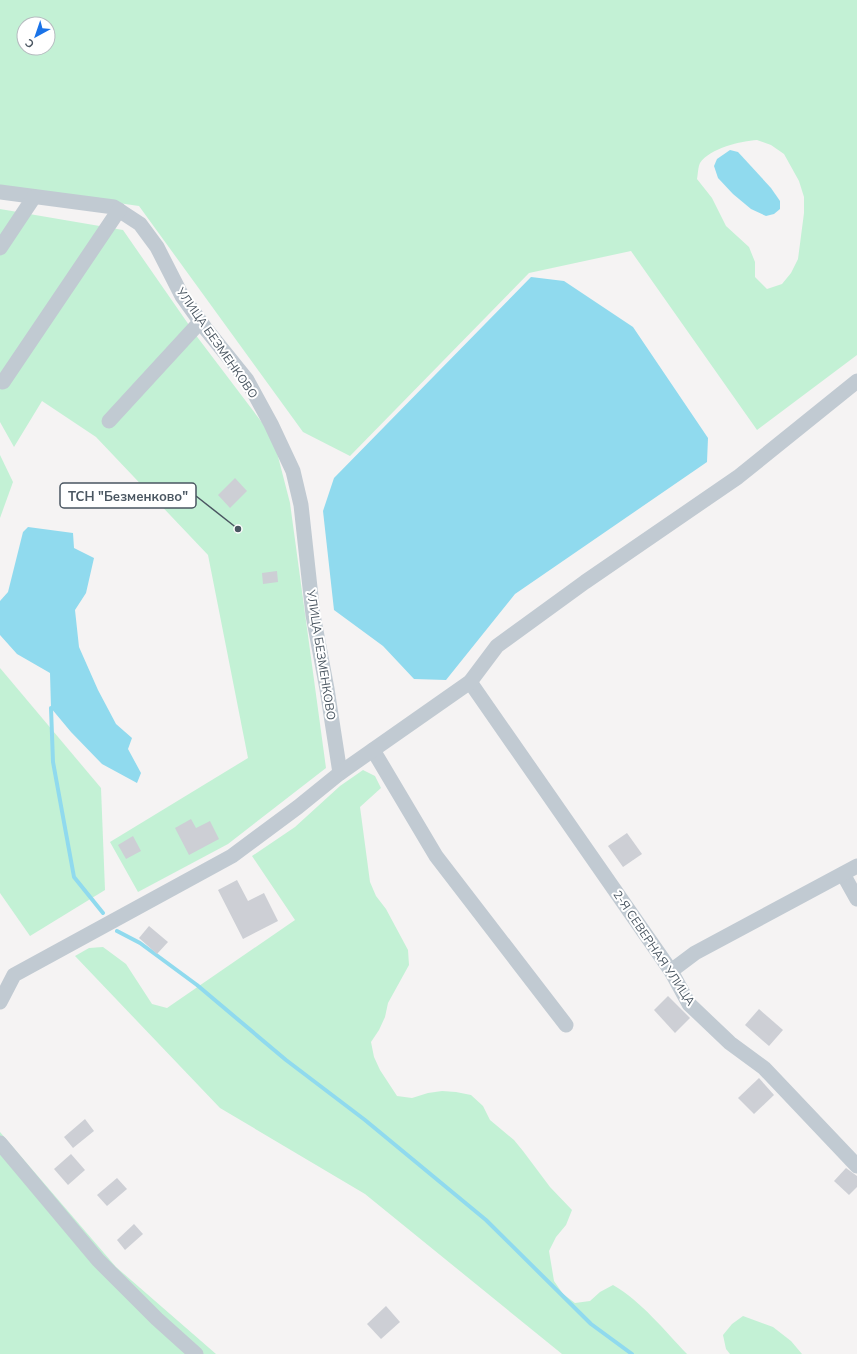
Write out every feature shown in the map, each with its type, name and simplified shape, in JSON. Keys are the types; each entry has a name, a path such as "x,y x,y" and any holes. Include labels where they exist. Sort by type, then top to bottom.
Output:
{"street":[{"name":"УЛИЦА БЕЗМЕНКОВО","path":"0,192 114,207 140,224 157,247 182,296 200,322 247,380 271,424 293,471 301,504 313,615 340,773"},
{"path":"0,248 34,197"},
{"path":"3,382 119,210"},
{"path":"109,422 200,322"},
{"path":"0,1002 14,975 232,856 298,807 340,773 470,682 496,646 585,582 738,477 857,381"},
{"name":"2-Я СЕВЕРНАЯ УЛИЦА","path":"470,682 671,971 689,1004 730,1043 764,1068 857,1166"},
{"path":"372,750 436,856 566,1026"},
{"path":"671,971 695,953 857,866"},
{"path":"843,874 857,899"},
{"path":"0,1143 98,1260 157,1319 196,1354"}],"green space":[{"path":"0,0 857,0 857,355 757,430 631,251 529,273 350,456 303,432 139,206 0,186","holes":["757,140 771,145 784,154 799,181 804,197 804,213 798,259 791,273 782,284 767,289 755,277 755,262 749,247 726,226 712,198 697,179 700,163 718,149"]},
{"path":"0,209 123,230 198,338 273,437 290,503 326,768 228,844 138,892 110,842 248,758 208,555 96,437 42,401 14,447 0,422"},
{"path":"0,455 13,482 0,518"},
{"path":"0,668 101,788 105,890 30,936 0,893"},
{"path":"363,770 375,776 381,788 360,807 370,882 376,896 386,909 408,950 409,965 388,1003 385,1017 371,1042 374,1057 380,1070 397,1096 412,1098 428,1093 442,1091 456,1092 471,1095 483,1106 490,1120 514,1140 550,1187 572,1210 566,1225 556,1237 549,1251 554,1281 563,1294 575,1303 590,1301 600,1292 613,1285 643,1308 687,1354 562,1354 365,1194 220,1108 75,956 89,948 103,947 126,964 152,1004 167,1008 295,920 252,856 295,827 340,786"},
{"path":"0,1132 116,1267 216,1354 0,1354"},
{"path":"743,1316 773,1327 791,1341 802,1354 730,1354 726,1349 723,1335 732,1324"}],"water":[{"path":"730,150 738,152 771,188 780,201 780,209 774,214 766,216 751,209 733,194 718,178 714,166 717,159"},
{"path":"531,277 564,281 633,327 708,438 707,462 515,594 446,680 414,679 383,646 334,610 323,511 334,478"},
{"path":"28,527 73,533 74,548 94,558 86,593 75,610 79,647 98,690 116,724 132,738 128,749 141,773 137,783 102,764 71,732 51,708 50,673 17,654 0,635 0,601 8,592 23,532"}],"building":[{"path":"235,478 247,491 230,508 218,495"},
{"path":"277,571 278,582 263,584 262,573"},
{"path":"191,819 196,828 210,821 219,839 189,855 175,828"},
{"path":"627,833 642,854 623,867 608,846"},
{"path":"133,836 141,851 126,859 118,845"},
{"path":"237,880 248,901 264,893 278,921 243,939 218,890"},
{"path":"149,926 168,942 157,954 139,938"},
{"path":"668,996 690,1018 675,1033 654,1010"},
{"path":"759,1009 783,1030 769,1046 745,1025"},
{"path":"759,1078 774,1095 754,1114 738,1098"},
{"path":"85,1119 94,1131 73,1148 64,1137"},
{"path":"71,1154 85,1170 68,1185 54,1169"},
{"path":"846,1168 857,1176 857,1187 849,1195 834,1181"},
{"path":"117,1178 127,1189 107,1206 97,1195"},
{"path":"134,1224 143,1234 125,1250 117,1240"},
{"path":"386,1306 400,1322 381,1339 367,1324"}],"waterway":[{"path":"51,708 53,762 74,877 103,913"},
{"path":"117,931 140,943 197,985 286,1060 365,1120 486,1220 591,1324 632,1354"}],"place":[{"name":"ТСН \"Безменково\"","path":"238,529"}]}
